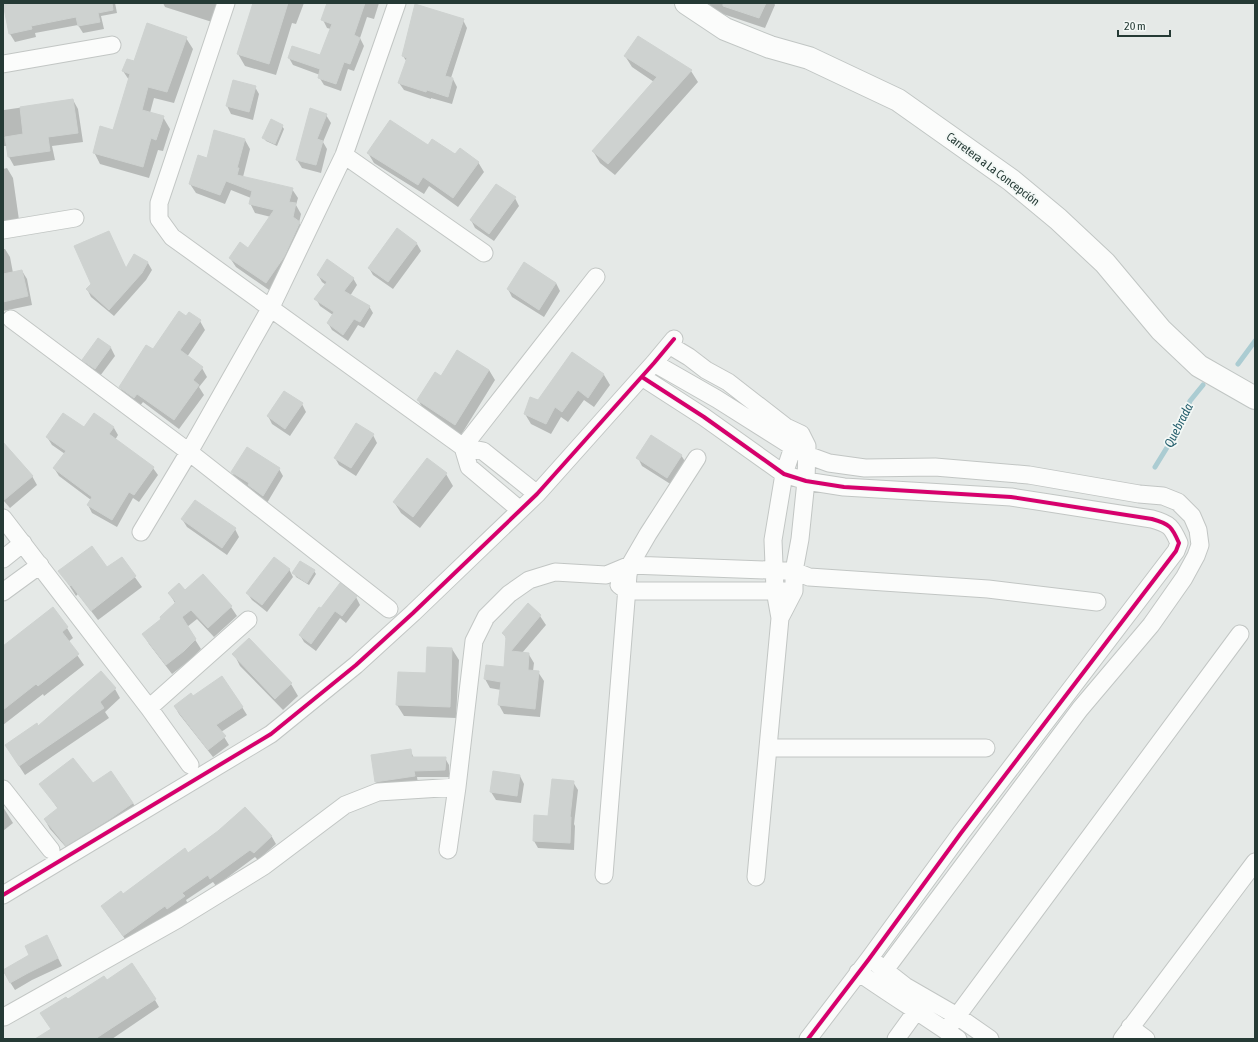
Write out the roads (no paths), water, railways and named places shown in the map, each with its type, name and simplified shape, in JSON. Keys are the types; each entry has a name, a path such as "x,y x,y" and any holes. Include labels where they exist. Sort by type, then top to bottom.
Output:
{"main road":[{"name":"Carretera a La Concepción","path":"686,3 725,28 770,47 809,58 904,104 1011,180 1058,219 1104,263 1161,330 1198,366 1255,398"}],"street":[{"path":"226,3 159,203 159,218 172,237 270,309 463,447 483,451 537,494"},
{"path":"141,532 189,452 270,309 344,155 397,3"},
{"path":"3,64 112,45"},
{"path":"344,155 484,253"},
{"path":"3,230 75,218"},
{"path":"463,447 596,277"},
{"path":"11,318 189,452 389,609"},
{"path":"3,895 271,734 356,665 413,613 537,494 642,377 671,342 706,370 728,382 786,427 800,445 806,481 800,539 802,574 780,618"},
{"path":"654,363 800,445 829,463 865,468 935,467 1030,475 1139,494 1163,496 1178,502 1192,516 1198,530 1200,545 1196,556 1184,578 1151,625 1080,709 886,970"},
{"path":"642,377 704,417 784,474 806,481 844,486 1011,497 1152,519 1164,522 1173,530 1179,543 1176,551 961,833 869,959 808,1039"},
{"path":"704,417 728,382"},
{"path":"756,877 780,618 775,590 773,540 784,474 800,445"},
{"path":"463,447 468,467 520,510"},
{"path":"604,875 630,564 697,458"},
{"path":"3,518 149,708 190,765"},
{"path":"3,558 23,543"},
{"path":"448,850 474,642 486,617 509,594 529,580 555,572 606,575 630,564 774,570 802,574 988,589 1097,602"},
{"path":"3,592 40,565"},
{"path":"606,575 627,591 794,591"},
{"path":"149,708 248,620"},
{"path":"858,972 896,999 917,1010 952,1035 957,1016 1240,634"},
{"path":"768,748 986,748"},
{"path":"4,1017 178,919 257,870 345,805 378,792 457,787"},
{"path":"3,789 51,850"},
{"path":"1146,1039 1126,1033 1253,869"},
{"path":"869,959 886,970 905,986 957,1016 990,1039"},
{"path":"896,1039 917,1010"}],"waterway":[{"name":"Quebrada","path":"1238,364 1255,341"},
{"name":"Quebrada","path":"1155,467 1179,428 1190,401 1203,385"}]}
